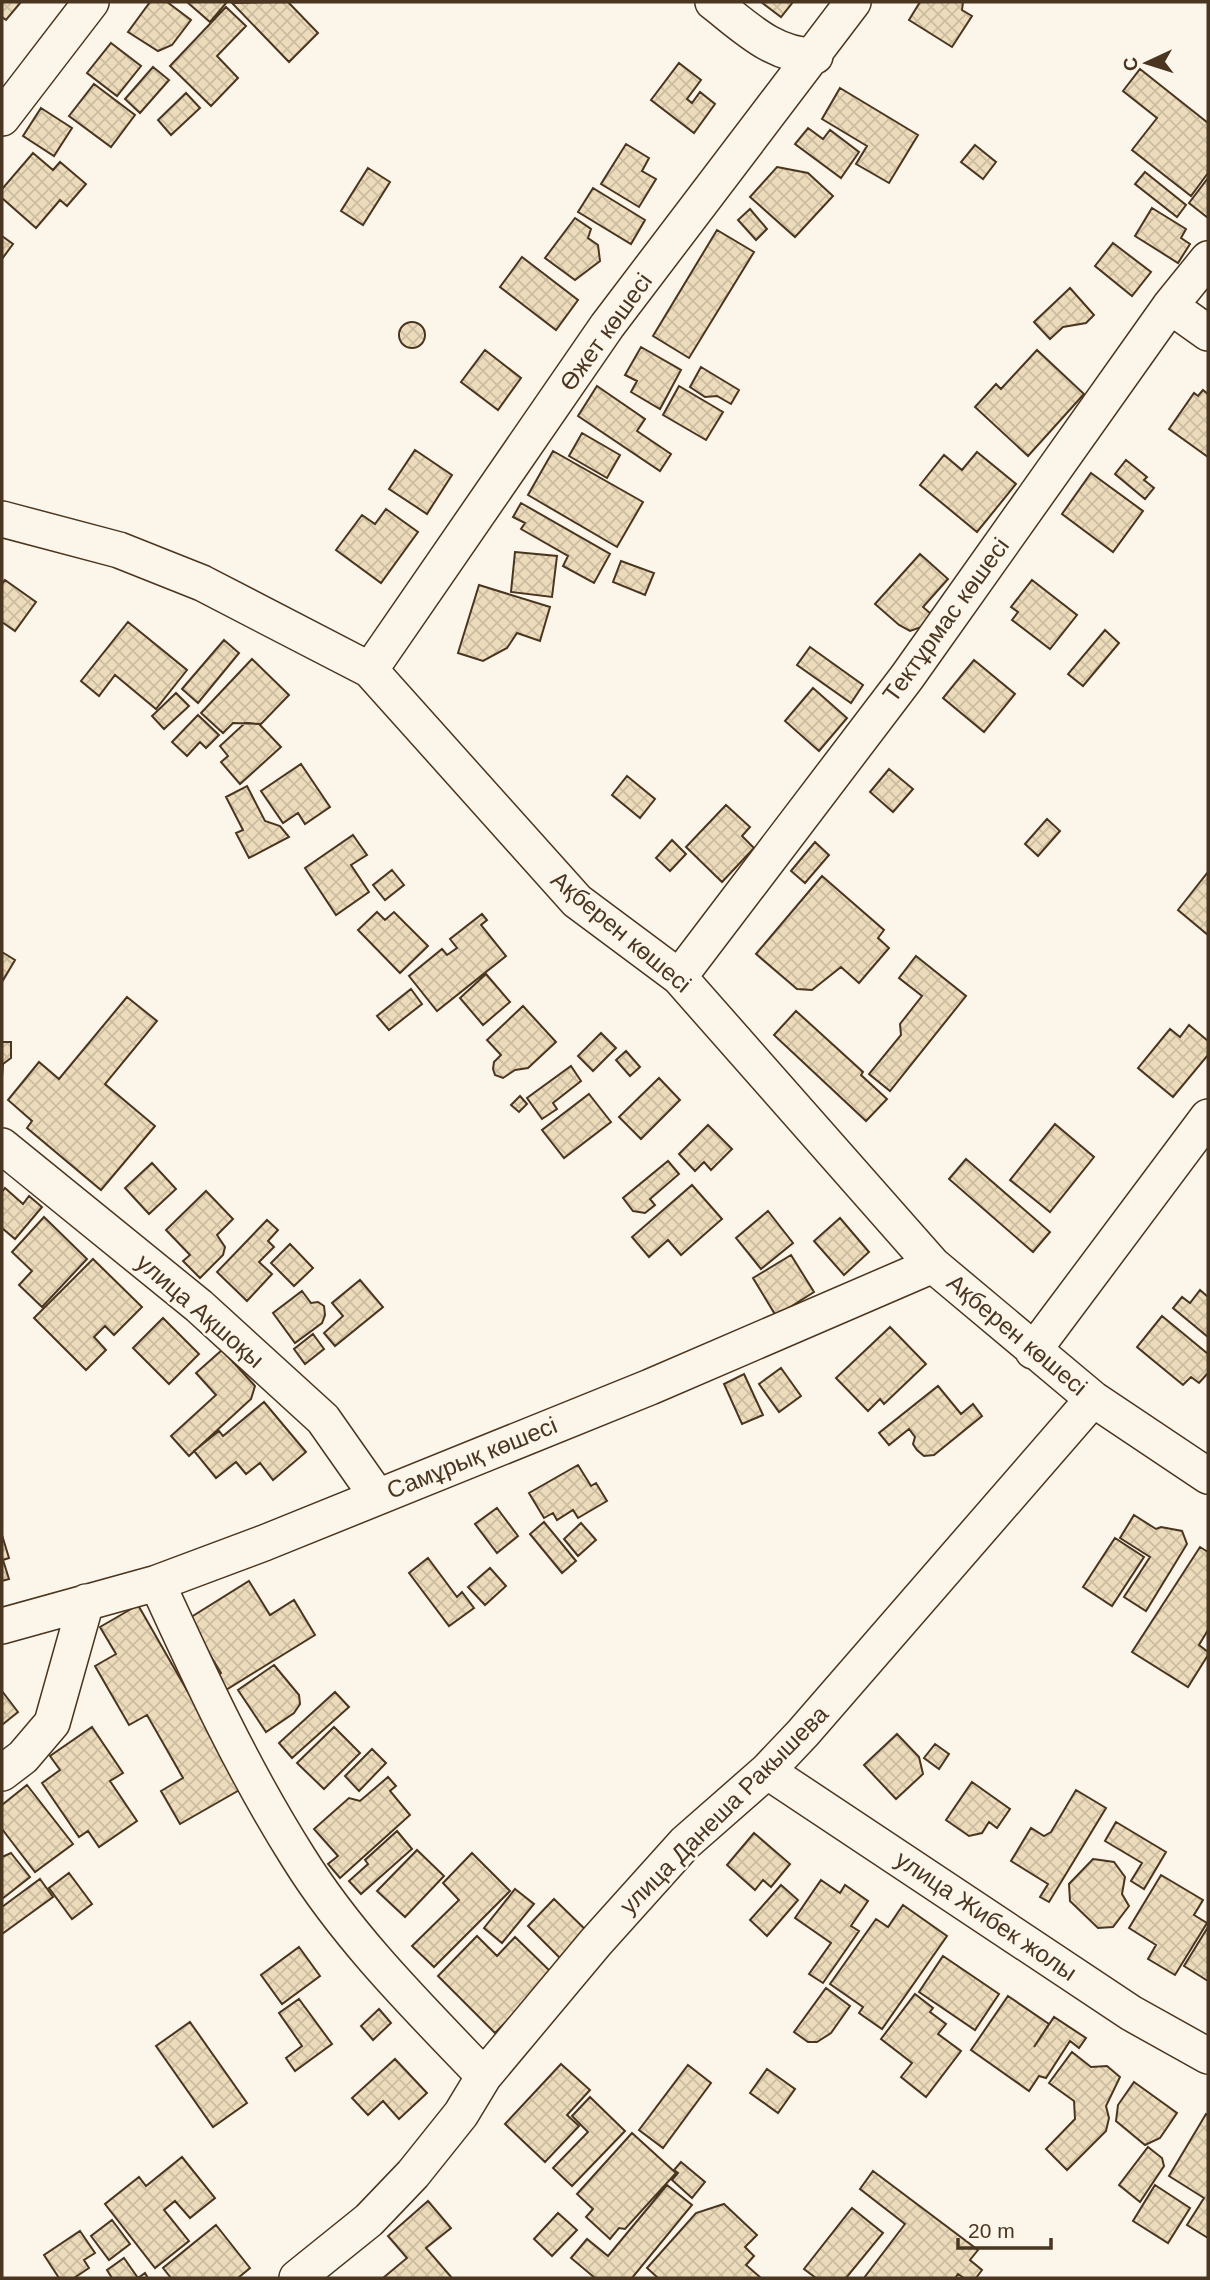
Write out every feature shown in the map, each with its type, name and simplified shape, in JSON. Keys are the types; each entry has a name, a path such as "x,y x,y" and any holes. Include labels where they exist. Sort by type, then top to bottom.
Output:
{"street":[{"path":"2,118 91,2"},
{"path":"713,2 767,44 799,56 815,56"},
{"name":"Өжет көшесі","path":"370,670 607,326 815,56 853,2"},
{"name":"Тектұрмас көшесі","path":"679,977 906,677 1170,306 1208,259"},
{"path":"1170,306 1208,333"},
{"name":"Ақберен көшесі","path":"2,519 119,550 202,583 370,670 577,901 679,977 933,1265 1093,1399 1208,1476"},
{"path":"1032,1350 1208,1117"},
{"name":"улица Ақшоқы","path":"2,1146 199,1306 323,1419 377,1496"},
{"name":"Самұрық көшесі","path":"2,1626 157,1583 264,1543 650,1387 933,1265"},
{"name":"улица Данеша Ракышева","path":"297,2278 369,2220 413,2174 461,2114 484,2076 596,1942 685,1843 767,1771 1093,1399"},
{"path":"157,1583 227,1735 299,1859 375,1961 484,2076"},
{"path":"2,1773 23,1757 52,1723 86,1602"},
{"name":"улица Жибек жолы","path":"767,1771 1131,2013 1208,2056"}],"building":[{"path":"2,2 21,2 6,20 2,17"},
{"path":"150,2 167,2 191,20 172,45 158,51 128,32"},
{"path":"187,2 227,2 210,22"},
{"path":"288,2 318,33 289,62 232,3"},
{"path":"761,2 793,2 781,17"},
{"path":"920,2 963,2 962,10 972,16 952,47 909,20"},
{"path":"226,7 246,26 217,56 238,78 211,106 170,66"},
{"path":"111,43 141,66 117,96 87,73"},
{"path":"679,63 701,80 687,99 692,103 700,92 715,104 694,133 651,100"},
{"path":"153,67 169,80 140,113 125,99"},
{"path":"1140,69 1208,123 1208,173 1191,196 1132,150 1157,118 1123,91"},
{"path":"94,84 135,115 111,147 69,116"},
{"path":"840,88 918,135 889,183 856,164 867,146 822,119"},
{"path":"186,93 200,108 171,135 158,120"},
{"path":"41,108 72,128 54,156 23,136"},
{"path":"808,128 823,139 830,130 859,152 841,178 795,144"},
{"path":"626,144 649,158 642,171 656,179 639,207 601,184"},
{"path":"975,145 996,162 983,179 961,162"},
{"path":"33,153 53,170 60,162 86,184 67,206 60,200 36,228 2,198 2,189"},
{"path":"777,167 808,173 833,196 795,237 750,197"},
{"path":"368,168 390,182 363,225 341,211"},
{"path":"1145,172 1186,205 1177,217 1135,184"},
{"path":"1208,178 1208,218 1189,203"},
{"path":"593,188 645,220 631,244 578,212"},
{"path":"1152,208 1186,229 1181,238 1190,244 1178,263 1135,236"},
{"path":"750,209 767,229 756,240 738,220"},
{"path":"575,218 591,229 588,238 598,245 600,261 575,280 545,258"},
{"path":"717,230 754,252 689,358 653,336"},
{"path":"2,236 13,244 2,259"},
{"path":"1113,243 1151,272 1132,296 1095,266"},
{"path":"522,257 578,300 556,330 500,287"},
{"path":"1070,288 1094,315 1086,323 1063,327 1050,339 1034,322"},
{"path":"412,322 422,325 425,335 422,345 412,348 402,345 399,335 402,325"},
{"path":"641,347 681,370 660,409 631,392 637,381 625,375"},
{"path":"485,350 521,378 498,410 461,382"},
{"path":"1037,350 1084,394 1028,456 975,407 996,384 1001,389"},
{"path":"701,367 739,390 731,404 717,396 705,397 690,387"},
{"path":"597,386 645,419 637,431 671,454 660,471 578,416"},
{"path":"679,386 723,412 706,440 663,415"},
{"path":"1203,390 1208,394 1208,457 1169,429 1194,393 1198,396"},
{"path":"582,433 620,455 607,478 569,456"},
{"path":"415,450 452,475 427,514 389,489"},
{"path":"553,451 643,502 617,547 528,495"},
{"path":"977,452 1016,484 977,532 920,485 944,455 962,470"},
{"path":"1126,460 1147,477 1144,480 1154,488 1145,499 1115,474"},
{"path":"1091,473 1143,511 1113,552 1062,514"},
{"path":"521,503 610,554 594,583 563,566 568,556 521,529 525,523 513,517"},
{"path":"386,509 418,532 381,583 336,550 362,515 375,524"},
{"path":"515,552 557,556 552,597 511,592"},
{"path":"920,554 948,579 923,607 931,614 927,625 910,631 875,604"},
{"path":"621,561 654,573 645,595 613,582"},
{"path":"5,580 36,602 15,631 2,622 2,584"},
{"path":"1032,580 1077,615 1050,649 1012,620 1018,612 1011,607"},
{"path":"479,585 550,607 540,641 517,633 507,648 483,661 458,653"},
{"path":"128,622 187,670 156,709 115,675 99,696 81,681"},
{"path":"1105,630 1119,643 1083,686 1068,674"},
{"path":"224,640 239,653 198,703 182,689"},
{"path":"810,647 863,685 851,703 797,665"},
{"path":"252,659 289,695 261,724 233,723 223,733 201,713"},
{"path":"974,660 1015,694 984,732 943,698"},
{"path":"813,688 847,718 819,751 785,721"},
{"path":"176,693 189,706 164,729 152,716"},
{"path":"198,715 219,735 206,748 200,742 187,756 172,742"},
{"path":"245,723 259,724 281,747 240,784 221,762 228,756 220,746"},
{"path":"301,764 330,807 305,824 298,813 283,823 261,791"},
{"path":"889,769 913,789 893,812 870,792"},
{"path":"627,776 655,799 640,818 612,795"},
{"path":"247,786 265,821 280,826 289,837 249,858 236,833 243,830 226,797"},
{"path":"726,805 750,827 742,836 754,848 722,882 686,847"},
{"path":"1047,819 1060,831 1038,856 1025,844"},
{"path":"353,835 367,855 351,865 369,892 336,915 305,868"},
{"path":"672,840 686,854 670,871 656,858"},
{"path":"815,842 829,855 805,883 791,871"},
{"path":"392,870 404,885 385,900 373,885"},
{"path":"1208,872 1208,935 1178,910"},
{"path":"822,876 884,930 878,938 889,948 859,983 841,967 812,990 797,989 756,954"},
{"path":"377,912 385,920 394,912 428,946 400,973 358,930"},
{"path":"482,914 487,920 481,925 506,956 437,1011 409,976 442,949 447,955 457,948 450,939"},
{"path":"2,952 15,960 2,982"},
{"path":"916,956 966,996 890,1091 869,1074 901,1035 900,1024 922,996 899,978"},
{"path":"486,974 510,1002 483,1025 460,998"},
{"path":"411,989 422,1004 389,1030 377,1016"},
{"path":"127,997 157,1021 105,1084 155,1126 101,1190 27,1128 32,1121 8,1100 39,1062 59,1079"},
{"path":"523,1006 556,1042 528,1068 515,1070 503,1078 495,1075 493,1069 494,1062 501,1055 487,1040"},
{"path":"796,1011 863,1072 861,1075 887,1099 866,1121 774,1035"},
{"path":"1189,1025 1208,1041 1208,1055 1173,1097 1138,1068 1170,1029 1180,1037"},
{"path":"601,1033 616,1048 593,1071 578,1056"},
{"path":"2,1042 11,1042 11,1058 3,1064 2,1077"},
{"path":"626,1051 640,1067 630,1076 616,1060"},
{"path":"571,1066 581,1081 553,1103 557,1109 542,1119 527,1098"},
{"path":"659,1078 680,1100 641,1139 619,1117"},
{"path":"589,1094 611,1122 564,1158 542,1130"},
{"path":"520,1096 527,1104 519,1112 511,1105"},
{"path":"1055,1124 1094,1157 1050,1212 1010,1180"},
{"path":"708,1125 732,1149 711,1170 704,1162 695,1171 679,1154"},
{"path":"966,1159 1050,1232 1033,1252 949,1179"},
{"path":"668,1161 679,1174 650,1199 655,1205 645,1213 633,1211 623,1198"},
{"path":"152,1163 176,1189 149,1214 125,1188"},
{"path":"692,1185 722,1219 681,1255 668,1240 649,1257 632,1237"},
{"path":"5,1188 23,1204 29,1196 42,1207 15,1239 2,1228 2,1192"},
{"path":"206,1191 233,1219 217,1235 225,1247 223,1255 200,1278 183,1261 190,1255 166,1230"},
{"path":"768,1211 793,1243 761,1269 736,1238"},
{"path":"44,1217 87,1259 42,1307 19,1285 32,1271 12,1252"},
{"path":"840,1218 869,1252 844,1275 814,1241"},
{"path":"267,1220 278,1230 268,1241 274,1247 259,1262 272,1274 247,1301 217,1272"},
{"path":"290,1244 313,1268 294,1286 271,1263"},
{"path":"791,1255 814,1292 776,1316 753,1278"},
{"path":"93,1259 142,1307 114,1335 105,1326 94,1337 106,1350 86,1370 34,1318"},
{"path":"360,1280 383,1307 335,1346 324,1333 343,1316 332,1303"},
{"path":"1200,1290 1208,1297 1208,1337 1173,1308 1182,1297 1190,1303"},
{"path":"302,1291 311,1303 318,1302 324,1306 325,1315 322,1323 295,1343 273,1313"},
{"path":"1162,1316 1208,1354 1208,1373 1199,1383 1191,1377 1183,1385 1137,1347"},
{"path":"163,1318 199,1354 169,1384 133,1348"},
{"path":"890,1327 926,1364 884,1404 880,1399 868,1411 836,1378"},
{"path":"313,1334 324,1349 305,1364 294,1349"},
{"path":"222,1350 255,1386 251,1399 189,1456 171,1436 216,1395 196,1373"},
{"path":"781,1368 801,1396 779,1412 759,1384"},
{"path":"744,1374 763,1415 742,1424 724,1384"},
{"path":"938,1386 961,1414 973,1404 982,1416 934,1455 924,1456 917,1450 913,1444 915,1437 909,1429 889,1445 879,1433"},
{"path":"264,1402 306,1452 273,1480 260,1463 246,1474 236,1462 216,1478 194,1451 219,1431 223,1436"},
{"path":"578,1465 591,1486 596,1483 607,1501 578,1518 573,1510 557,1520 553,1513 544,1518 529,1493"},
{"path":"497,1508 518,1536 497,1553 475,1524"},
{"path":"1134,1515 1156,1529 1161,1527 1182,1531 1187,1544 1146,1611 1124,1597 1150,1557 1120,1538"},
{"path":"544,1522 576,1561 562,1573 530,1534"},
{"path":"581,1523 596,1540 578,1556 564,1539"},
{"path":"2,1535 9,1558 3,1560 9,1579 2,1581"},
{"path":"1115,1538 1144,1557 1112,1606 1083,1587"},
{"path":"1200,1547 1208,1552 1208,1630 1199,1645 1208,1655 1188,1687 1132,1652"},
{"path":"428,1558 457,1597 462,1592 474,1608 449,1626 409,1573"},
{"path":"490,1568 506,1586 485,1605 468,1587"},
{"path":"249,1581 270,1615 294,1600 315,1635 221,1693 213,1679 221,1673 188,1619"},
{"path":"138,1605 243,1788 180,1824 161,1791 183,1778 147,1715 129,1725 95,1666 116,1654 100,1627"},
{"path":"274,1665 299,1695 300,1704 294,1713 266,1732 238,1690"},
{"path":"2,1691 18,1712 2,1725"},
{"path":"335,1692 349,1707 292,1758 279,1743"},
{"path":"92,1727 123,1773 110,1781 137,1821 99,1847 88,1831 79,1837 42,1783 60,1770 50,1756"},
{"path":"334,1727 360,1753 324,1789 297,1763"},
{"path":"897,1734 919,1757 923,1774 896,1799 864,1765"},
{"path":"935,1744 949,1754 939,1769 924,1758"},
{"path":"372,1749 386,1763 359,1791 345,1776"},
{"path":"388,1777 396,1786 390,1791 410,1815 340,1878 328,1864 338,1856 314,1829 349,1798 360,1801"},
{"path":"972,1782 1010,1809 997,1828 989,1822 982,1833 969,1836 946,1820"},
{"path":"27,1785 73,1844 35,1872 2,1829 2,1805"},
{"path":"1076,1790 1106,1808 1049,1902 1040,1897 1048,1884 1011,1861 1031,1828 1044,1836 1051,1832"},
{"path":"1116,1822 1166,1852 1144,1889 1131,1881 1142,1863 1105,1841"},
{"path":"397,1831 412,1849 361,1894 349,1881 368,1864 365,1860"},
{"path":"754,1833 790,1864 771,1887 763,1880 755,1890 727,1865"},
{"path":"417,1850 444,1876 405,1917 377,1891"},
{"path":"11,1853 30,1877 2,1899 2,1857"},
{"path":"472,1853 510,1891 434,1967 412,1946 459,1900 443,1883"},
{"path":"1093,1859 1114,1862 1125,1877 1122,1894 1129,1906 1113,1927 1098,1928 1070,1901 1069,1884"},
{"path":"69,1873 92,1904 72,1919 49,1888"},
{"path":"1161,1875 1203,1900 1194,1915 1207,1923 1175,1975 1148,1959 1156,1945 1129,1928"},
{"path":"40,1879 53,1897 2,1934 2,1907"},
{"path":"821,1880 840,1893 845,1885 868,1901 851,1926 859,1931 823,1983 809,1974 831,1943 795,1918"},
{"path":"781,1885 798,1900 767,1936 750,1920"},
{"path":"515,1889 534,1904 502,1943 484,1928"},
{"path":"554,1899 590,1934 563,1961 528,1926"},
{"path":"903,1905 947,1936 882,2029 859,2013 863,2007 830,1984 876,1919 888,1927"},
{"path":"1208,1927 1208,1981 1184,1966"},
{"path":"477,1936 497,1956 515,1937 553,1974 495,2033 438,1976"},
{"path":"299,1947 320,1976 282,2004 261,1975"},
{"path":"943,1956 999,1994 975,2030 919,1992"},
{"path":"826,1988 850,2006 831,2033 817,2042 808,2042 794,2032"},
{"path":"915,1994 933,2008 930,2012 946,2024 938,2034 961,2051 926,2097 901,2077 912,2063 881,2039"},
{"path":"1008,1996 1049,2024 1034,2047 1054,2017 1086,2038 1079,2048 1070,2041 1046,2078 1039,2076 1029,2091 971,2050"},
{"path":"299,1999 332,2044 295,2071 286,2058 302,2046 279,2013"},
{"path":"379,2009 391,2023 373,2040 361,2026"},
{"path":"190,2022 247,2103 213,2127 156,2046"},
{"path":"1072,2052 1091,2067 1107,2066 1120,2077 1106,2106 1109,2118 1106,2131 1067,2170 1046,2149 1075,2119 1074,2101 1049,2083"},
{"path":"395,2059 427,2093 399,2119 383,2101 368,2115 352,2098"},
{"path":"561,2064 590,2090 567,2115 579,2126 545,2162 505,2124"},
{"path":"688,2065 711,2083 663,2148 639,2130"},
{"path":"767,2069 795,2089 778,2113 750,2093"},
{"path":"1134,2082 1177,2113 1160,2138 1145,2145 1116,2121 1118,2105"},
{"path":"590,2097 625,2131 572,2186 553,2168 588,2132 572,2116"},
{"path":"1206,2114 1208,2238 1187,2225 1204,2198 1169,2176"},
{"path":"632,2133 676,2173 625,2229 619,2228 610,2239 586,2217 593,2209 577,2194"},
{"path":"1148,2147 1162,2158 1164,2166 1140,2202 1119,2185"},
{"path":"182,2157 215,2198 190,2218 175,2201 164,2210 189,2241 155,2268 105,2204 139,2177 146,2186"},
{"path":"681,2162 705,2182 692,2198 672,2180 678,2173 674,2170"},
{"path":"873,2171 978,2250 970,2260 982,2270 976,2278 964,2278 958,2274 955,2278 864,2278 905,2224 860,2189"},
{"path":"667,2185 692,2205 632,2278 595,2278 571,2258 587,2239 608,2256"},
{"path":"1155,2185 1190,2208 1168,2243 1133,2221"},
{"path":"428,2201 451,2228 426,2248 452,2278 383,2278 407,2258 388,2236"},
{"path":"724,2204 757,2235 745,2247 754,2256 746,2265 761,2278 658,2278 647,2268 696,2213"},
{"path":"852,2208 883,2233 846,2278 816,2278 804,2269"},
{"path":"558,2213 577,2230 552,2256 534,2239"},
{"path":"112,2220 130,2244 109,2260 91,2236"},
{"path":"216,2225 250,2268 238,2278 171,2278 163,2268"},
{"path":"80,2231 95,2253 84,2260 89,2268 74,2278 59,2278 44,2255"},
{"path":"124,2258 138,2278 112,2278 107,2270"}]}
